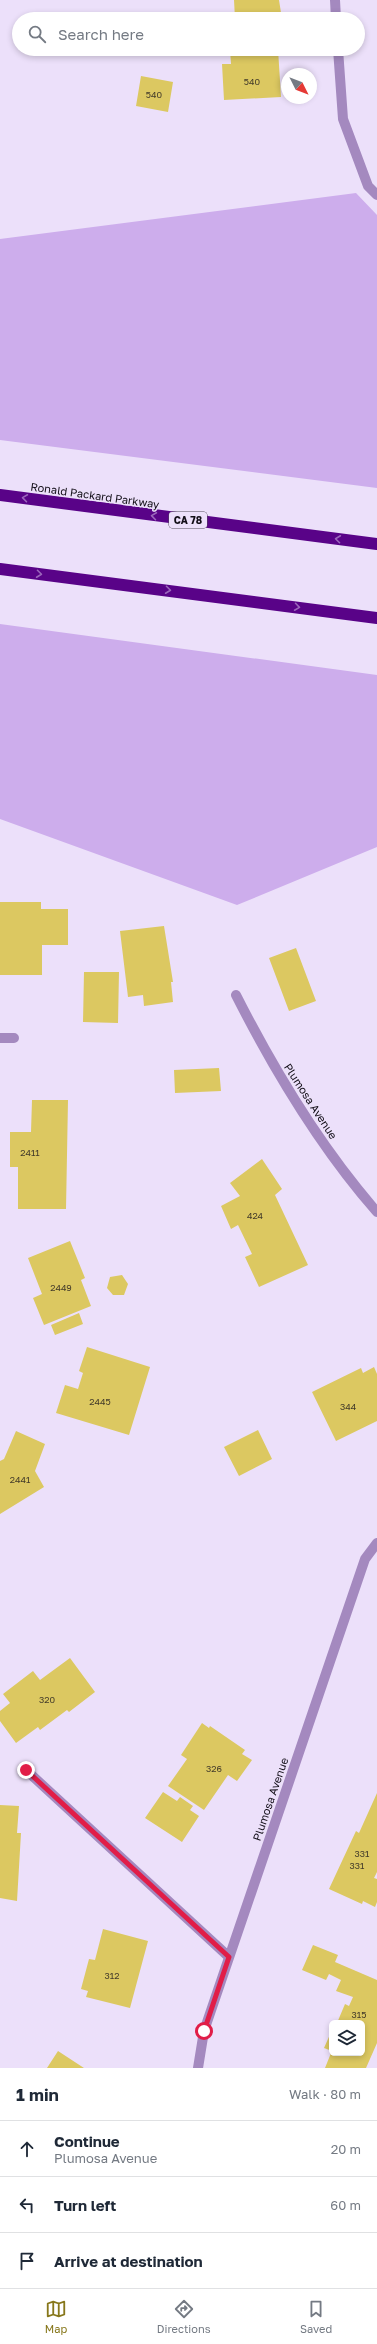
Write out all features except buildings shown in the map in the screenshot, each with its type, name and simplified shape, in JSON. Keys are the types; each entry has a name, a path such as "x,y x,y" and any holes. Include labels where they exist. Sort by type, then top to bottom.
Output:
{"highway":[{"name":"Ronald Packard Parkway","path":"0,495 377,544"},
{"path":"0,569 377,618"}],"street":[{"path":"334,0 335,12"},
{"path":"339,56 343,118 368,186 377,195"},
{"name":"Plumosa Avenue","path":"236,995 263,1049 302,1110 350,1180 377,1212"},
{"path":"0,1038 14,1038"},
{"name":"Plumosa Avenue","path":"198,2068 204,2031 229,1957 365,1560 377,1543"},
{"path":"26,1770 229,1957"}],"shaded area":[{"path":"356,193 377,215 377,488 0,440 0,239"},
{"path":"0,624 377,675 377,847 237,905 0,819"}],"route":[{"path":"26,1770 229,1957 204,2031"}]}
